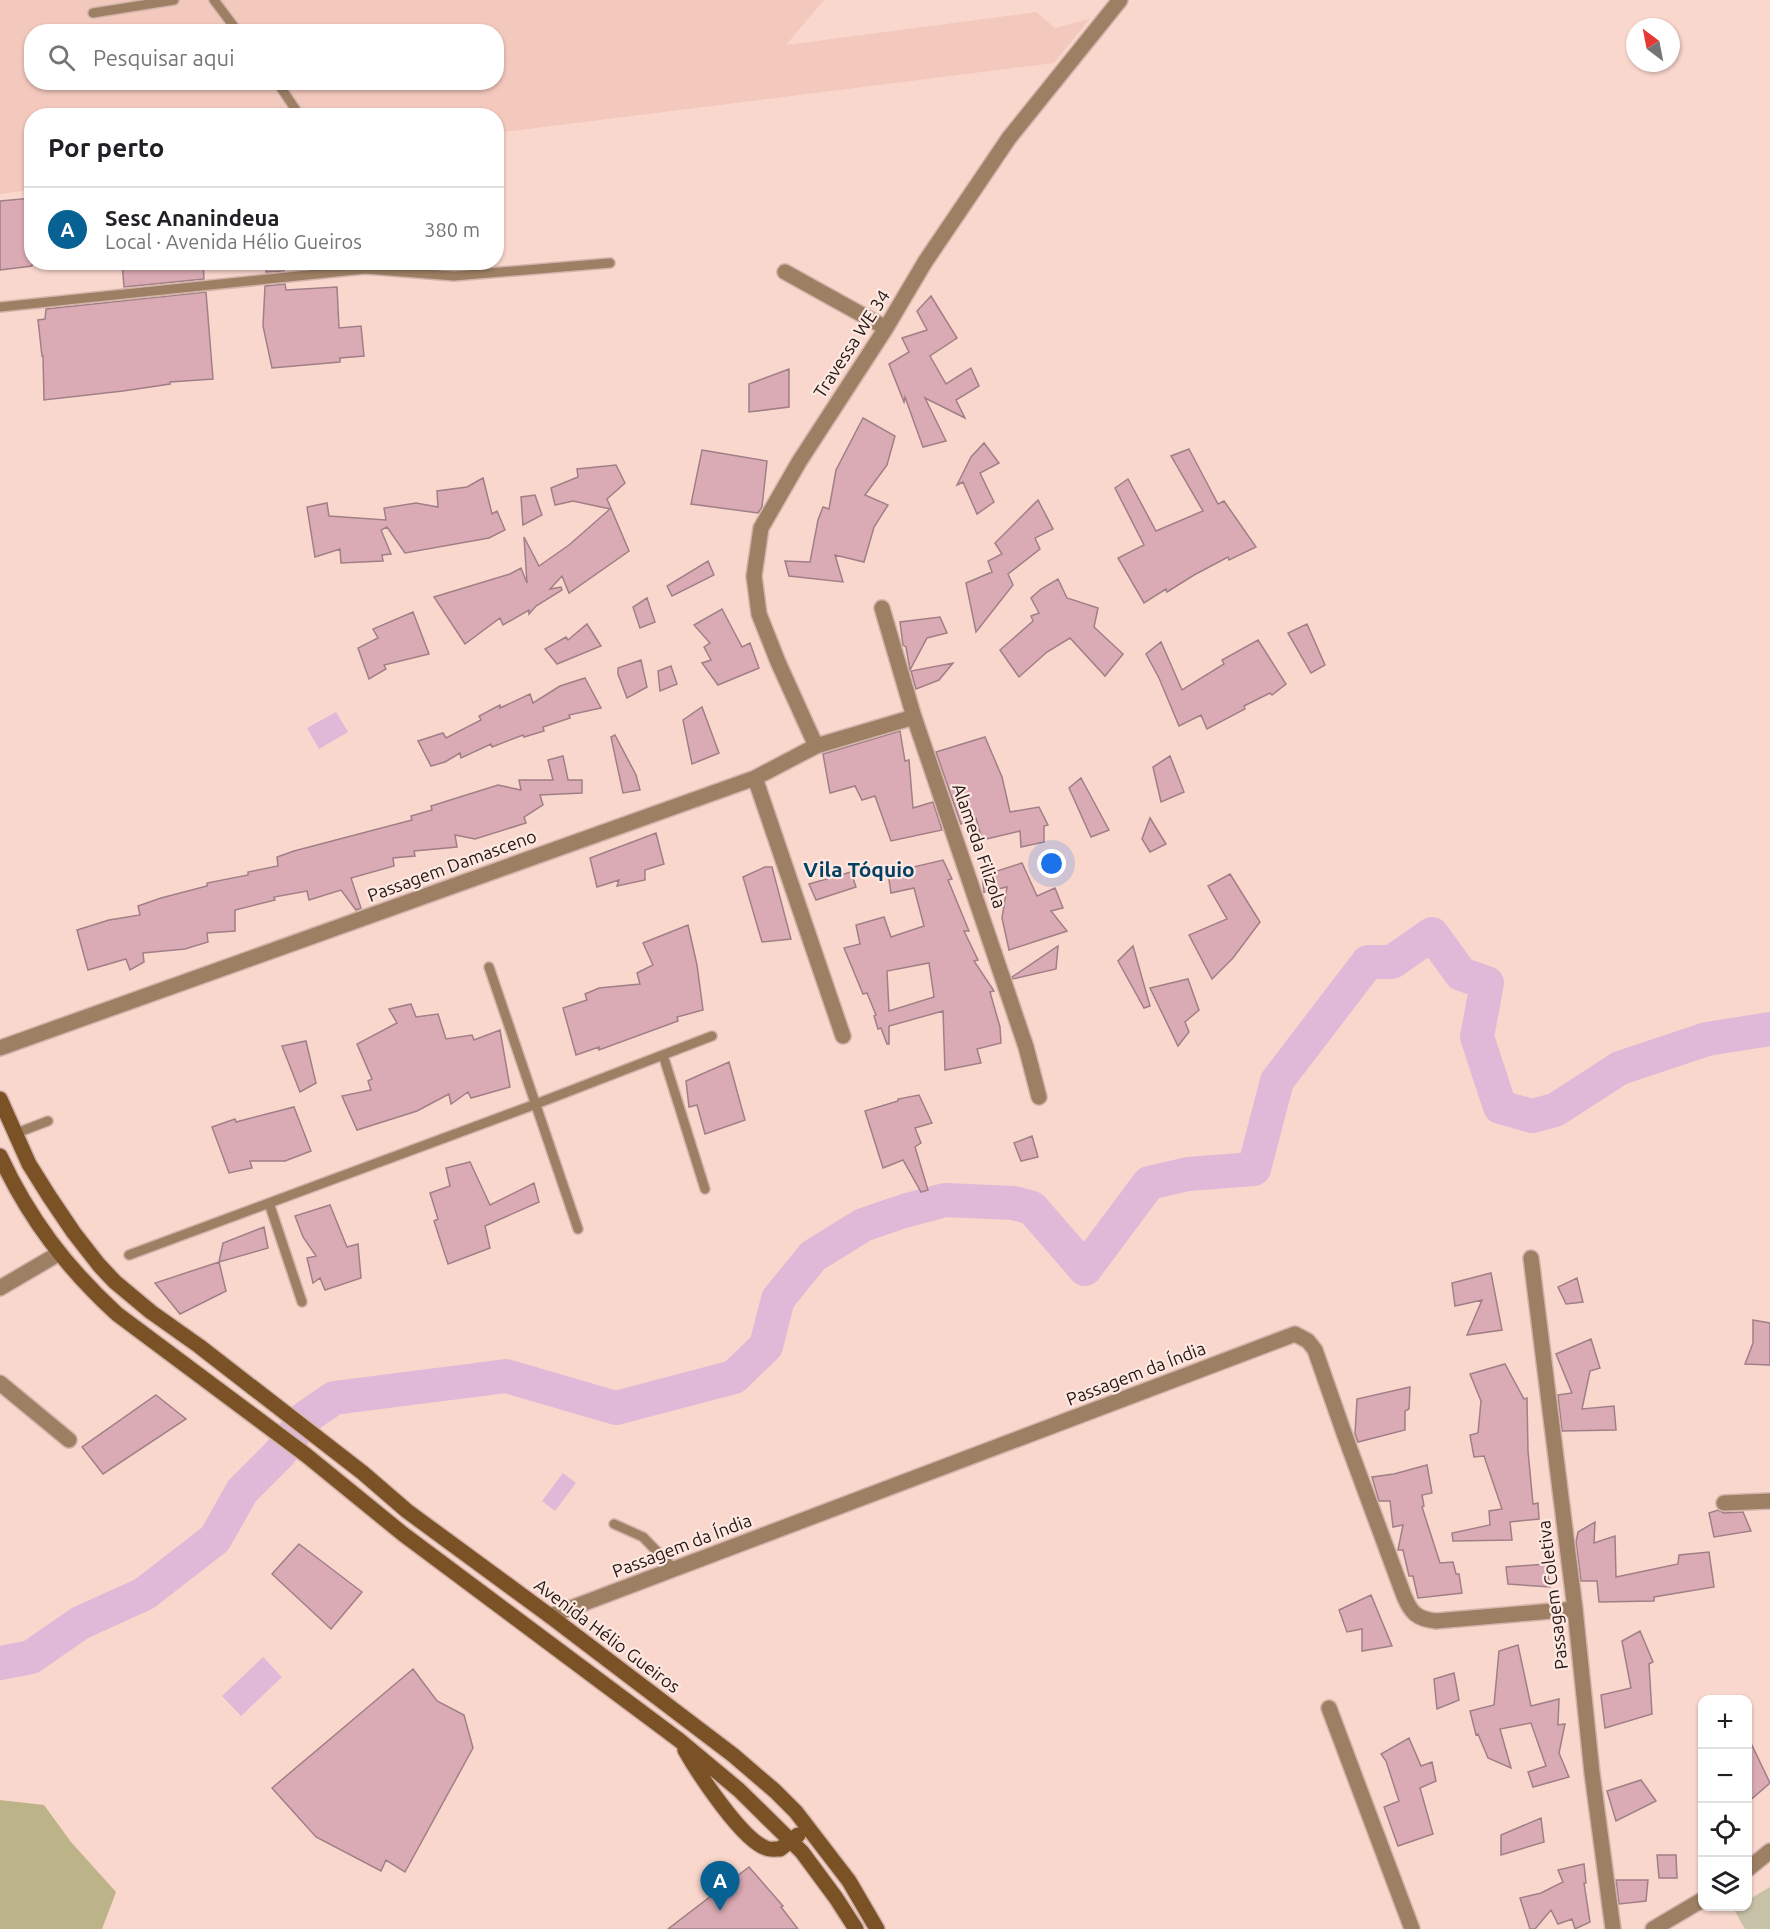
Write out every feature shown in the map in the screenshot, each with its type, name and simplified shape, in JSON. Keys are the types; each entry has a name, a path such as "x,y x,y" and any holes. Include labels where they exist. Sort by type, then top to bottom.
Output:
{"main road":[{"name":"Avenida Hélio Gueiros","path":"0,1099 29,1164 74,1233 115,1282 151,1312 279,1407 407,1511 733,1755 775,1791 808,1827 849,1881 877,1929"},
{"path":"0,1156 32,1214 58,1254 89,1289 160,1348 306,1455 403,1534 679,1740 739,1790 802,1852 856,1929"},
{"path":"679,1740 711,1792 752,1838 765,1848 780,1849 808,1827"}],"street":[{"name":"Travessa WE 34","path":"816,746 759,614 754,576 761,528 799,462 886,328 925,262 1009,138 1120,0"},
{"path":"785,272 886,328"},
{"name":"Alameda Filizola","path":"882,608 914,717 1022,1036 1040,1097"},
{"name":"Passagem Damasceno","path":"0,1048 755,778 816,746 914,717"},
{"path":"755,778 843,1036"},
{"path":"0,1288 58,1254"},
{"name":"Passagem Coletiva","path":"1531,1258 1575,1609 1592,1773 1613,1929"},
{"name":"Passagem da Índia","path":"550,1616 1295,1334 1308,1341 1315,1350 1400,1585 1415,1616 1436,1621 1575,1609"},
{"path":"0,1383 69,1440"},
{"path":"1724,1503 1770,1501"},
{"path":"1329,1708 1412,1929"},
{"path":"1752,1866 1770,1851"},
{"path":"1653,1929 1698,1901"}],"lane":[{"path":"93,13 174,0"},
{"path":"213,0 232,24"},
{"path":"282,90 295,108"},
{"path":"378,270 454,276 610,263"},
{"path":"0,307 355,270"},
{"path":"489,967 578,1229"},
{"path":"129,1255 712,1036"},
{"path":"663,1055 705,1189"},
{"path":"14,1134 48,1121"},
{"path":"269,1203 303,1302"},
{"path":"614,1524 643,1537 675,1570"}],"shaded area":[{"path":"0,0 824,0 786,45 1036,12 1055,28 1090,19 1054,63 504,132 504,108 24,108 24,191 0,194"},
{"path":"336,712 348,732 319,749 307,728"},
{"path":"563,1473 576,1483 555,1511 542,1501"},
{"path":"263,1657 282,1677 241,1716 222,1696"},
{"path":"0,1800 44,1805 71,1842 116,1892 102,1929 0,1929"},
{"path":"1770,1887 1770,1929 1745,1929 1735,1911 1752,1911 1752,1898"}],"building":[{"path":"24,199 24,267 0,270 0,201"},
{"path":"123,270 203,270 204,279 124,287"},
{"path":"266,270 284,270 284,271 266,272"},
{"path":"285,284 286,290 337,287 339,328 361,326 364,356 340,358 340,362 272,368 263,326 265,286"},
{"path":"206,292 213,379 170,382 170,384 123,391 44,400 43,356 38,320 45,319 46,309"},
{"path":"931,296 957,338 930,356 946,384 971,368 979,386 956,400 965,418 925,398 946,441 923,447 905,397 904,402 889,364 909,352 902,338 927,330 917,311"},
{"path":"789,369 789,407 749,412 749,384"},
{"path":"863,418 895,436 887,465 865,495 888,505 874,527 864,562 835,555 843,582 789,576 785,561 810,562 818,520 823,507 829,509 836,470"},
{"path":"984,443 999,463 980,473 994,502 977,514 963,482 957,485 971,457"},
{"path":"1189,449 1218,504 1224,501 1256,547 1229,560 1228,557 1144,603 1118,558 1144,545 1115,488 1128,479 1156,531 1203,511 1171,456"},
{"path":"702,450 767,461 762,507 758,513 691,504"},
{"path":"616,465 625,483 607,499 629,551 569,593 562,576 550,589 561,587 562,590 536,606 529,614 529,610 503,625 500,618 465,644 434,597 510,574 521,568 527,583 524,537 539,566 569,545 610,509 573,501 555,505 551,488 578,477 577,469"},
{"path":"483,478 492,514 497,511 505,530 489,538 405,553 387,527 381,530 391,554 382,555 383,561 341,563 340,549 315,557 307,507 327,503 329,516 386,520 384,508 416,503 438,507 437,491 467,487"},
{"path":"535,495 542,515 523,525 521,497"},
{"path":"1038,500 1053,529 1035,538 1040,549 1008,574 1013,585 976,632 966,583 992,572 988,561 1002,554 995,543"},
{"path":"708,561 714,575 672,596 667,586"},
{"path":"1058,579 1067,598 1098,608 1094,627 1123,654 1105,676 1070,638 1047,652 1019,677 1000,650 1033,621 1031,616 1039,613 1031,598"},
{"path":"647,598 655,622 640,628 633,607"},
{"path":"722,609 742,647 750,643 759,668 718,685 702,663 711,660 704,647 710,643 694,625"},
{"path":"413,612 429,654 384,665 386,669 369,679 358,648 378,638 373,629"},
{"path":"940,617 947,633 927,638 910,670 900,622"},
{"path":"587,624 601,646 557,664 545,649 566,637 568,640"},
{"path":"1307,624 1325,665 1311,673 1288,633"},
{"path":"1258,640 1286,684 1272,695 1270,693 1244,706 1245,709 1207,729 1201,715 1179,726 1159,678 1146,654 1161,642 1182,690 1224,664 1222,660"},
{"path":"641,660 647,687 627,698 618,668"},
{"path":"953,663 939,680 916,689 911,671"},
{"path":"671,666 677,684 660,691 658,671"},
{"path":"585,678 601,708 569,715 570,718 543,727 544,731 524,737 523,735 492,747 491,744 461,758 460,753 445,762 431,766 418,741 443,733 446,738 481,720 479,716 500,705 500,708 530,694 533,703 560,686"},
{"path":"702,707 719,753 692,764 683,720"},
{"path":"900,731 905,761 909,760 913,808 933,802 942,830 891,841 875,796 862,800 855,786 830,793 823,754"},
{"path":"615,735 636,775 640,790 623,793 611,737"},
{"path":"985,737 1002,777 1010,812 1039,807 1048,825 1044,826 1044,842 1021,847 1020,831 982,840 976,818 961,824 936,752"},
{"path":"563,756 568,780 582,780 582,793 540,795 543,805 524,817 526,823 475,839 455,835 457,847 414,851 415,856 393,858 394,866 351,878 361,908 356,910 341,890 309,900 307,891 274,897 275,900 235,910 235,931 207,933 208,942 185,949 143,953 144,962 130,970 126,959 88,970 77,930 109,920 140,915 138,906 207,886 207,883 278,866 277,857 294,851 412,820 411,816 432,810 431,806 498,785 521,790 519,780 553,780 548,760"},
{"path":"1170,756 1184,792 1161,802 1153,767"},
{"path":"1081,778 1109,830 1091,837 1069,788"},
{"path":"1150,818 1166,844 1150,852 1142,839"},
{"path":"656,833 664,864 645,870 645,880 617,886 619,880 597,887 590,858"},
{"path":"943,860 952,879 948,880 969,931 964,931 978,960 974,961 994,991 990,992 1000,1027 1001,1043 977,1049 981,1063 945,1070 943,1011 889,1026 889,1044 881,1028 878,1029 874,1016 876,1015 867,993 863,994 844,948 860,944 856,925 884,917 891,937 924,926 914,888 891,893 888,873","holes":["929,963 934,997 889,1011 887,971"]},
{"path":"1022,863 1037,896 1055,888 1063,908 1051,911 1067,931 1009,950 1002,918 1007,887 984,892 982,876"},
{"path":"765,867 772,867 791,939 762,942 743,877"},
{"path":"851,872 856,887 816,900 809,884"},
{"path":"1230,874 1260,922 1233,958 1212,979 1189,935 1227,919 1208,886"},
{"path":"688,925 697,965 703,1010 677,1017 678,1021 599,1050 599,1047 576,1055 563,1008 587,1000 585,994 599,988 640,984 637,973 653,965 643,943"},
{"path":"1058,946 1056,969 1013,979 1012,977"},
{"path":"1133,946 1150,1006 1144,1008 1118,961"},
{"path":"1188,979 1199,1010 1185,1022 1189,1032 1178,1046 1150,988"},
{"path":"411,1004 416,1017 438,1014 446,1039 472,1035 474,1040 500,1030 510,1087 471,1098 468,1092 451,1104 449,1094 417,1111 357,1130 342,1096 371,1090 368,1081 372,1079 357,1044 397,1023 389,1009"},
{"path":"306,1041 316,1083 300,1092 282,1046"},
{"path":"729,1062 745,1120 705,1134 697,1105 689,1107 686,1081"},
{"path":"919,1095 932,1123 915,1128 921,1143 915,1147 928,1190 921,1192 903,1160 883,1168 865,1111 898,1101 898,1099"},
{"path":"294,1107 311,1151 285,1161 250,1161 252,1168 229,1173 212,1127 235,1119 236,1122"},
{"path":"1032,1136 1038,1157 1021,1161 1014,1143"},
{"path":"470,1162 490,1205 534,1183 539,1202 485,1226 490,1248 448,1264 434,1221 438,1219 430,1193 450,1186 446,1168"},
{"path":"330,1205 347,1247 358,1244 361,1278 325,1290 320,1278 313,1283 307,1258 316,1256 303,1237 295,1216"},
{"path":"264,1227 268,1248 219,1262 223,1243"},
{"path":"219,1262 226,1291 180,1314 155,1283"},
{"path":"1491,1273 1502,1330 1467,1335 1482,1300 1455,1306 1452,1283"},
{"path":"1577,1278 1583,1302 1566,1304 1558,1287"},
{"path":"1753,1320 1770,1323 1770,1365 1745,1364 1753,1343"},
{"path":"1591,1339 1600,1368 1590,1371 1582,1409 1614,1406 1616,1430 1562,1431 1558,1395 1572,1393 1556,1354"},
{"path":"1505,1364 1524,1399 1527,1398 1528,1451 1533,1504 1538,1503 1539,1519 1510,1522 1512,1540 1453,1541 1452,1533 1490,1525 1489,1511 1502,1509 1484,1456 1474,1457 1470,1435 1478,1433 1481,1401 1470,1374"},
{"path":"1410,1387 1409,1409 1405,1411 1405,1430 1358,1442 1355,1434 1357,1399"},
{"path":"156,1395 186,1419 103,1474 82,1447"},
{"path":"1427,1465 1432,1493 1422,1495 1424,1506 1422,1507 1440,1563 1453,1562 1456,1574 1459,1574 1462,1593 1418,1598 1413,1576 1409,1576 1403,1550 1398,1550 1403,1525 1393,1527 1390,1501 1379,1501 1372,1477"},
{"path":"1718,1510 1724,1513 1743,1512 1751,1531 1714,1537 1709,1513"},
{"path":"1595,1522 1594,1543 1615,1536 1616,1577 1678,1564 1679,1555 1709,1552 1714,1587 1654,1597 1654,1601 1599,1602 1597,1581 1581,1581 1576,1542 1578,1532"},
{"path":"299,1544 362,1592 331,1629 272,1574"},
{"path":"1546,1564 1550,1587 1508,1584 1506,1567"},
{"path":"1371,1595 1392,1646 1362,1651 1362,1629 1347,1632 1339,1610"},
{"path":"1640,1631 1653,1662 1649,1664 1652,1714 1605,1728 1601,1695 1631,1688 1622,1641"},
{"path":"1518,1645 1531,1706 1559,1699 1558,1725 1565,1724 1559,1753 1569,1777 1533,1787 1528,1772 1546,1766 1531,1723 1500,1729 1511,1768 1488,1758 1478,1734 1476,1735 1470,1711 1494,1705 1499,1651"},
{"path":"413,1669 437,1701 464,1715 473,1748 405,1872 386,1860 381,1871 316,1837 272,1788"},
{"path":"1454,1673 1459,1700 1437,1709 1434,1679"},
{"path":"1409,1738 1421,1766 1432,1762 1436,1781 1420,1788 1433,1834 1398,1846 1384,1807 1399,1801 1386,1761 1381,1754"},
{"path":"1752,1745 1770,1783 1752,1799"},
{"path":"1641,1780 1656,1801 1616,1821 1607,1791"},
{"path":"1541,1818 1544,1842 1501,1855 1501,1835"},
{"path":"1657,1855 1676,1855 1677,1878 1659,1878"},
{"path":"1584,1864 1586,1883 1584,1883 1590,1922 1575,1929 1572,1919 1558,1924 1551,1910 1535,1929 1530,1929 1520,1898 1541,1893 1563,1882 1558,1870"},
{"path":"749,1867 783,1906 781,1907 798,1929 668,1929"},
{"path":"1616,1880 1648,1880 1646,1901 1619,1904"}],"waterway":[{"path":"0,1663 31,1657 80,1623 144,1594 215,1539 242,1491 280,1453 305,1418 334,1398 506,1376 616,1408 734,1377 766,1346 778,1299 813,1256 863,1225 945,1200 1014,1203 1032,1208 1085,1269 1149,1183 1188,1174 1254,1169 1277,1081 1368,962 1392,962 1432,934 1461,974 1487,983 1477,1037 1500,1107 1532,1116 1555,1110 1620,1068 1707,1039 1770,1029"}],"place":[{"name":"Sesc Ananindeua","path":"720,1911"}],"district":[{"name":"Vila Tóquio","path":"859,870"}]}
